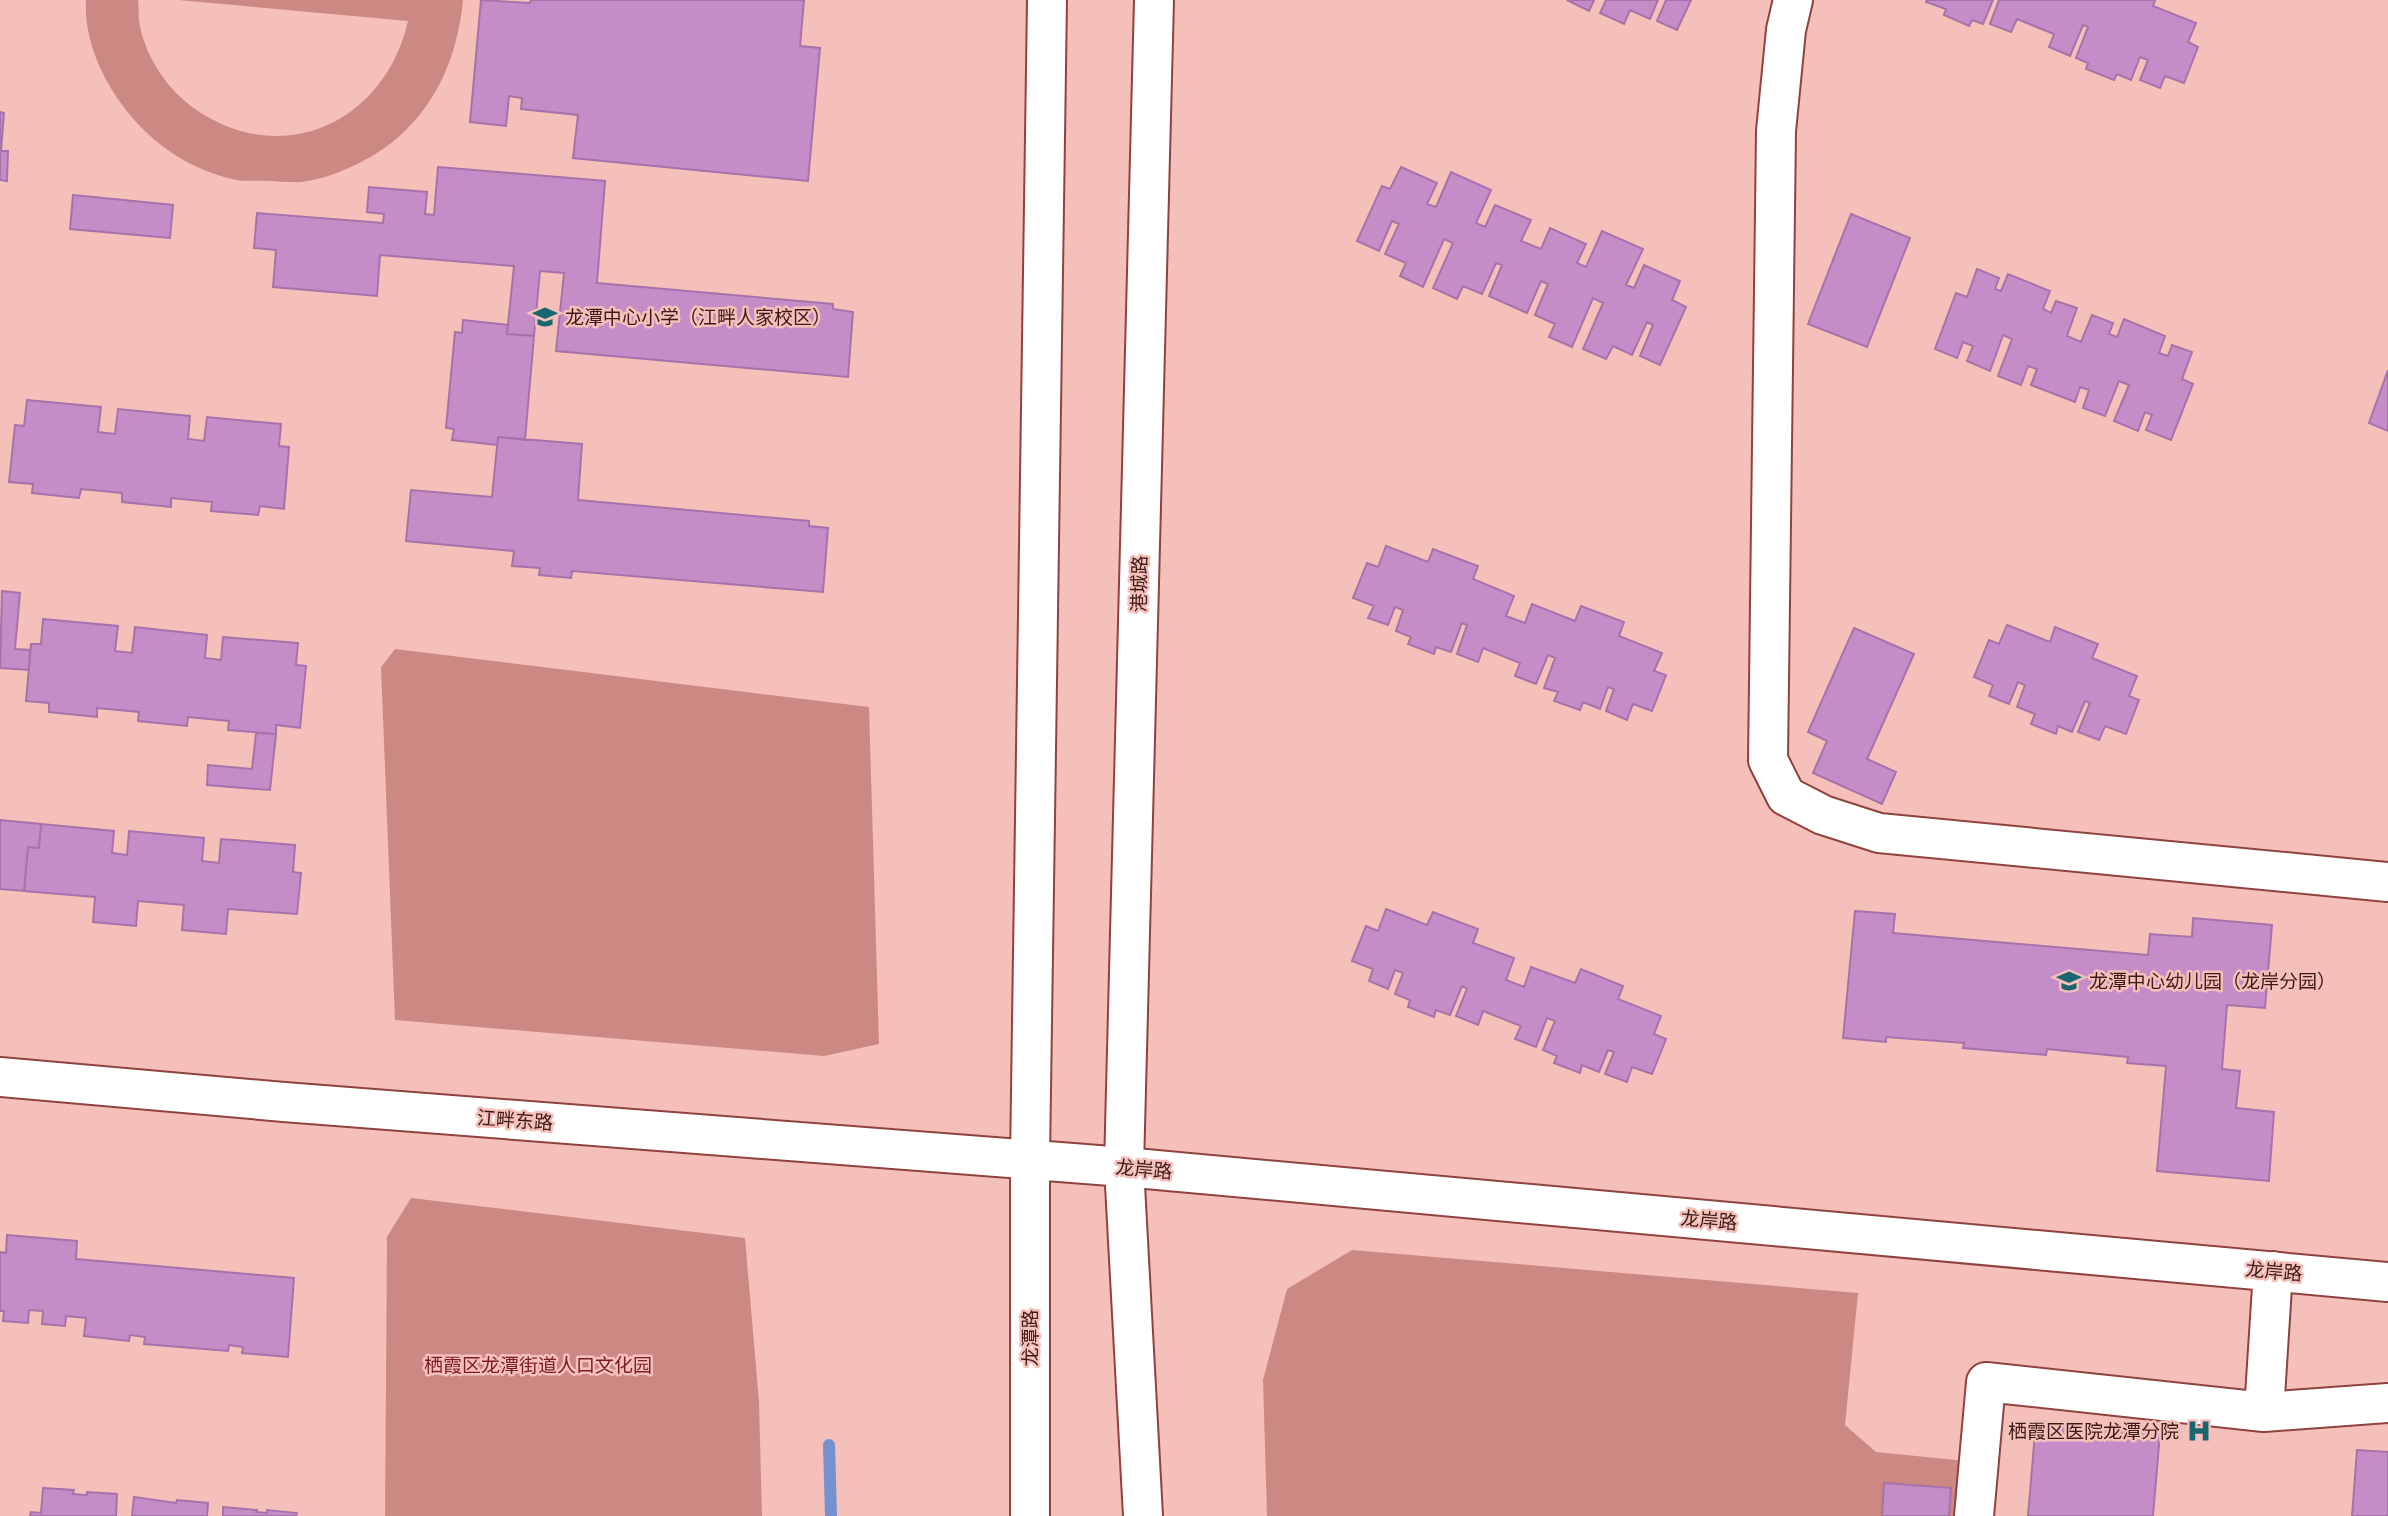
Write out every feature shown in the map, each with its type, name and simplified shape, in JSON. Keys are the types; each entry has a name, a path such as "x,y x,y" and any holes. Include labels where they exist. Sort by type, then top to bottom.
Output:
{"street":[{"path":"1030,1159 1048,0"},
{"name":"港城路","path":"1124,1167 1154,0"},
{"path":"1793,0 1786,30 1776,131 1768,760 1786,796 1822,815 1879,833 2388,882"},
{"name":"江畔东路","path":"0,1077 298,1104 1030,1159"},
{"name":"龙岸路","path":"1030,1159 2273,1271 2387,1272"},
{"name":"龙潭路","path":"1030,1159 1030,1516"},
{"path":"1124,1167 1143,1516"},
{"path":"2264,1412 2273,1271"},
{"path":"1974,1516 1986,1382 2264,1412 2388,1403"}],"green space":[{"path":"86,0 138,0 140,27 153,62 176,93 195,109 228,127 262,135 295,135 326,126 354,109 377,86 396,56 408,21 178,0 463,0 459,27 443,77 431,100 415,120 376,154 351,167 320,178 293,182 241,180 213,174 179,157 148,134 123,106 101,69 89,35"},
{"path":"395,649 869,707 879,1044 824,1056 395,1020 381,667"},
{"name":"栖霞区龙潭街道人口文化园","path":"411,1198 745,1238 759,1402 762,1516 385,1516 387,1237"},
{"path":"1352,1250 1858,1293 1845,1425 1876,1452 1966,1461 1962,1516 1267,1516 1263,1380 1287,1289"}],"building":[{"path":"481,0 530,3 531,0 804,0 800,46 820,48 808,181 573,158 578,115 521,109 522,98 509,96 506,126 470,122"},
{"path":"1567,0 1594,0 1589,11"},
{"path":"1606,0 1658,0 1650,19 1630,10 1624,24 1600,13"},
{"path":"1666,0 1691,0 1677,30 1657,21"},
{"path":"1993,0 1983,24 1972,20 1969,26 1944,15 1946,9 1926,2"},
{"path":"1999,0 2155,0 2153,6 2196,23 2188,42 2198,47 2184,83 2165,76 2160,88 2140,80 2148,60 2140,57 2131,80 2117,74 2114,80 2086,69 2088,63 2076,58 2088,27 2083,25 2070,56 2049,47 2054,34 2017,19 2011,32 1990,24"},
{"path":"0,112 4,113 1,151 8,151 7,181 0,180"},
{"path":"438,167 605,181 597,283 833,304 833,309 853,312 848,377 556,351 564,273 540,271 534,336 507,334 514,266 380,255 377,296 273,287 276,250 254,248 257,213 383,223 384,214 367,212 369,187 427,192 425,214 434,215"},
{"path":"1401,167 1437,183 1427,204 1436,207 1451,172 1491,190 1476,223 1485,227 1495,205 1531,220 1521,241 1541,249 1550,228 1586,244 1577,263 1586,267 1602,231 1643,249 1626,285 1634,288 1644,265 1680,281 1672,300 1686,307 1660,365 1640,356 1653,325 1647,322 1632,355 1613,346 1606,359 1583,349 1603,303 1593,298 1572,347 1549,337 1555,324 1535,315 1548,284 1541,281 1527,313 1489,296 1502,265 1496,263 1482,294 1463,286 1457,299 1433,288 1453,243 1444,239 1423,287 1400,276 1406,263 1385,254 1399,224 1392,221 1379,251 1357,241 1382,186 1390,189"},
{"path":"73,195 173,205 170,238 70,229"},
{"path":"1851,214 1910,238 1867,347 1808,324"},
{"path":"1977,269 1999,278 1995,289 2001,291 2008,274 2050,291 2043,309 2051,313 2056,301 2077,308 2067,336 2081,342 2092,315 2113,323 2109,334 2117,337 2124,319 2165,336 2159,353 2168,356 2172,345 2192,352 2182,379 2193,384 2171,440 2146,430 2152,415 2145,412 2138,431 2114,421 2129,385 2119,381 2105,416 2083,408 2089,390 2080,387 2075,402 2031,385 2037,369 2028,366 2021,385 1998,376 2012,339 2003,335 1990,371 1967,361 1973,346 1963,342 1957,358 1935,349 1956,293 1967,297"},
{"path":"463,320 508,325 507,334 534,336 525,440 498,437 497,445 452,440 454,429 446,428 455,332 462,333"},
{"path":"2388,370 2388,431 2369,423"},
{"path":"27,400 101,407 98,432 115,434 118,409 190,416 188,439 204,441 207,417 281,424 279,446 289,447 284,509 260,506 258,515 211,511 212,502 171,498 171,507 122,502 122,493 81,489 79,498 32,493 33,484 9,482 15,425 24,426"},
{"path":"498,437 582,444 578,500 809,521 809,526 828,528 823,592 572,571 571,578 539,575 540,568 512,566 514,551 406,541 411,490 492,497"},
{"path":"1386,546 1428,562 1433,549 1478,566 1473,579 1514,596 1506,616 1525,623 1532,604 1575,621 1581,606 1624,622 1619,636 1662,653 1654,671 1666,675 1652,711 1633,704 1627,720 1606,711 1614,689 1608,687 1600,709 1583,702 1580,710 1554,701 1558,692 1544,688 1555,658 1548,655 1536,684 1515,676 1520,663 1483,648 1478,662 1457,654 1467,625 1462,623 1451,652 1436,647 1434,654 1408,644 1411,637 1396,631 1403,610 1395,607 1388,625 1368,618 1374,606 1353,598 1367,563 1378,567"},
{"path":"2,591 20,593 15,649 30,650 29,670 0,668"},
{"path":"43,619 118,626 115,651 132,653 135,627 207,635 205,658 221,660 223,637 298,643 296,665 306,666 300,728 276,725 276,734 228,730 229,721 188,717 187,726 138,721 139,712 97,708 97,717 49,712 49,703 26,701 31,644 41,644"},
{"path":"2007,625 2050,642 2055,627 2098,644 2092,658 2137,676 2129,696 2139,700 2126,734 2105,726 2099,740 2078,732 2090,703 2085,701 2072,732 2058,726 2056,734 2031,724 2035,714 2017,707 2025,685 2018,682 2009,704 1989,696 1993,685 1974,677 1989,640 1999,644"},
{"path":"1854,628 1914,654 1867,759 1896,772 1882,804 1813,773 1827,741 1808,732"},
{"path":"256,733 276,734 270,790 207,785 208,765 252,769"},
{"path":"0,820 41,824 39,848 28,847 24,891 0,889"},
{"path":"41,824 114,831 112,853 127,855 129,831 204,838 202,861 219,863 221,839 295,845 293,872 301,873 297,914 228,909 226,934 182,930 184,905 138,901 136,926 93,922 95,897 24,891 28,847 39,848"},
{"path":"1386,909 1427,925 1433,912 1478,929 1473,943 1514,958 1506,980 1524,987 1531,967 1575,983 1581,969 1623,986 1618,999 1661,1016 1654,1034 1666,1039 1652,1074 1632,1067 1627,1082 1605,1074 1614,1052 1608,1050 1599,1072 1582,1065 1580,1073 1554,1063 1557,1056 1543,1050 1555,1021 1547,1018 1536,1047 1515,1039 1521,1026 1483,1011 1478,1025 1456,1016 1467,989 1462,986 1450,1015 1436,1010 1434,1017 1408,1007 1410,1000 1395,994 1403,973 1395,970 1388,989 1369,981 1373,969 1352,961 1366,926 1378,931"},
{"path":"1855,911 1895,914 1893,933 2148,955 2150,934 2192,937 2193,918 2272,925 2265,1008 2227,1005 2222,1069 2240,1071 2236,1108 2274,1112 2269,1181 2157,1171 2166,1066 2127,1063 2128,1057 2047,1049 2046,1055 1963,1048 1964,1043 1886,1037 1886,1042 1843,1038"},
{"path":"7,1235 77,1241 76,1259 294,1278 288,1357 242,1353 243,1347 229,1345 228,1351 144,1344 145,1337 130,1335 129,1341 84,1336 86,1318 66,1316 65,1326 42,1324 43,1311 29,1310 28,1323 3,1321 4,1311 0,1311 0,1252 6,1253"},
{"path":"2036,1421 2160,1433 2153,1516 2028,1516"},
{"path":"2357,1450 2388,1452 2388,1516 2352,1516"},
{"path":"1884,1483 1951,1488 1949,1516 1882,1516"},
{"path":"43,1488 74,1490 73,1494 117,1494 116,1516 30,1516 31,1512 41,1513"},
{"path":"134,1497 176,1503 177,1500 208,1503 207,1516 132,1516"},
{"path":"223,1507 267,1513 267,1510 297,1513 296,1516 223,1516"}],"waterway":[{"path":"829,1445 831,1516"}],"place":[{"name":"龙潭中心小学（江畔人家校区）","path":"545,317"},
{"name":"龙潭中心幼儿园（龙岸分园）","path":"2069,981"},
{"name":"栖霞区医院龙潭分院","path":"2199,1431"}]}
